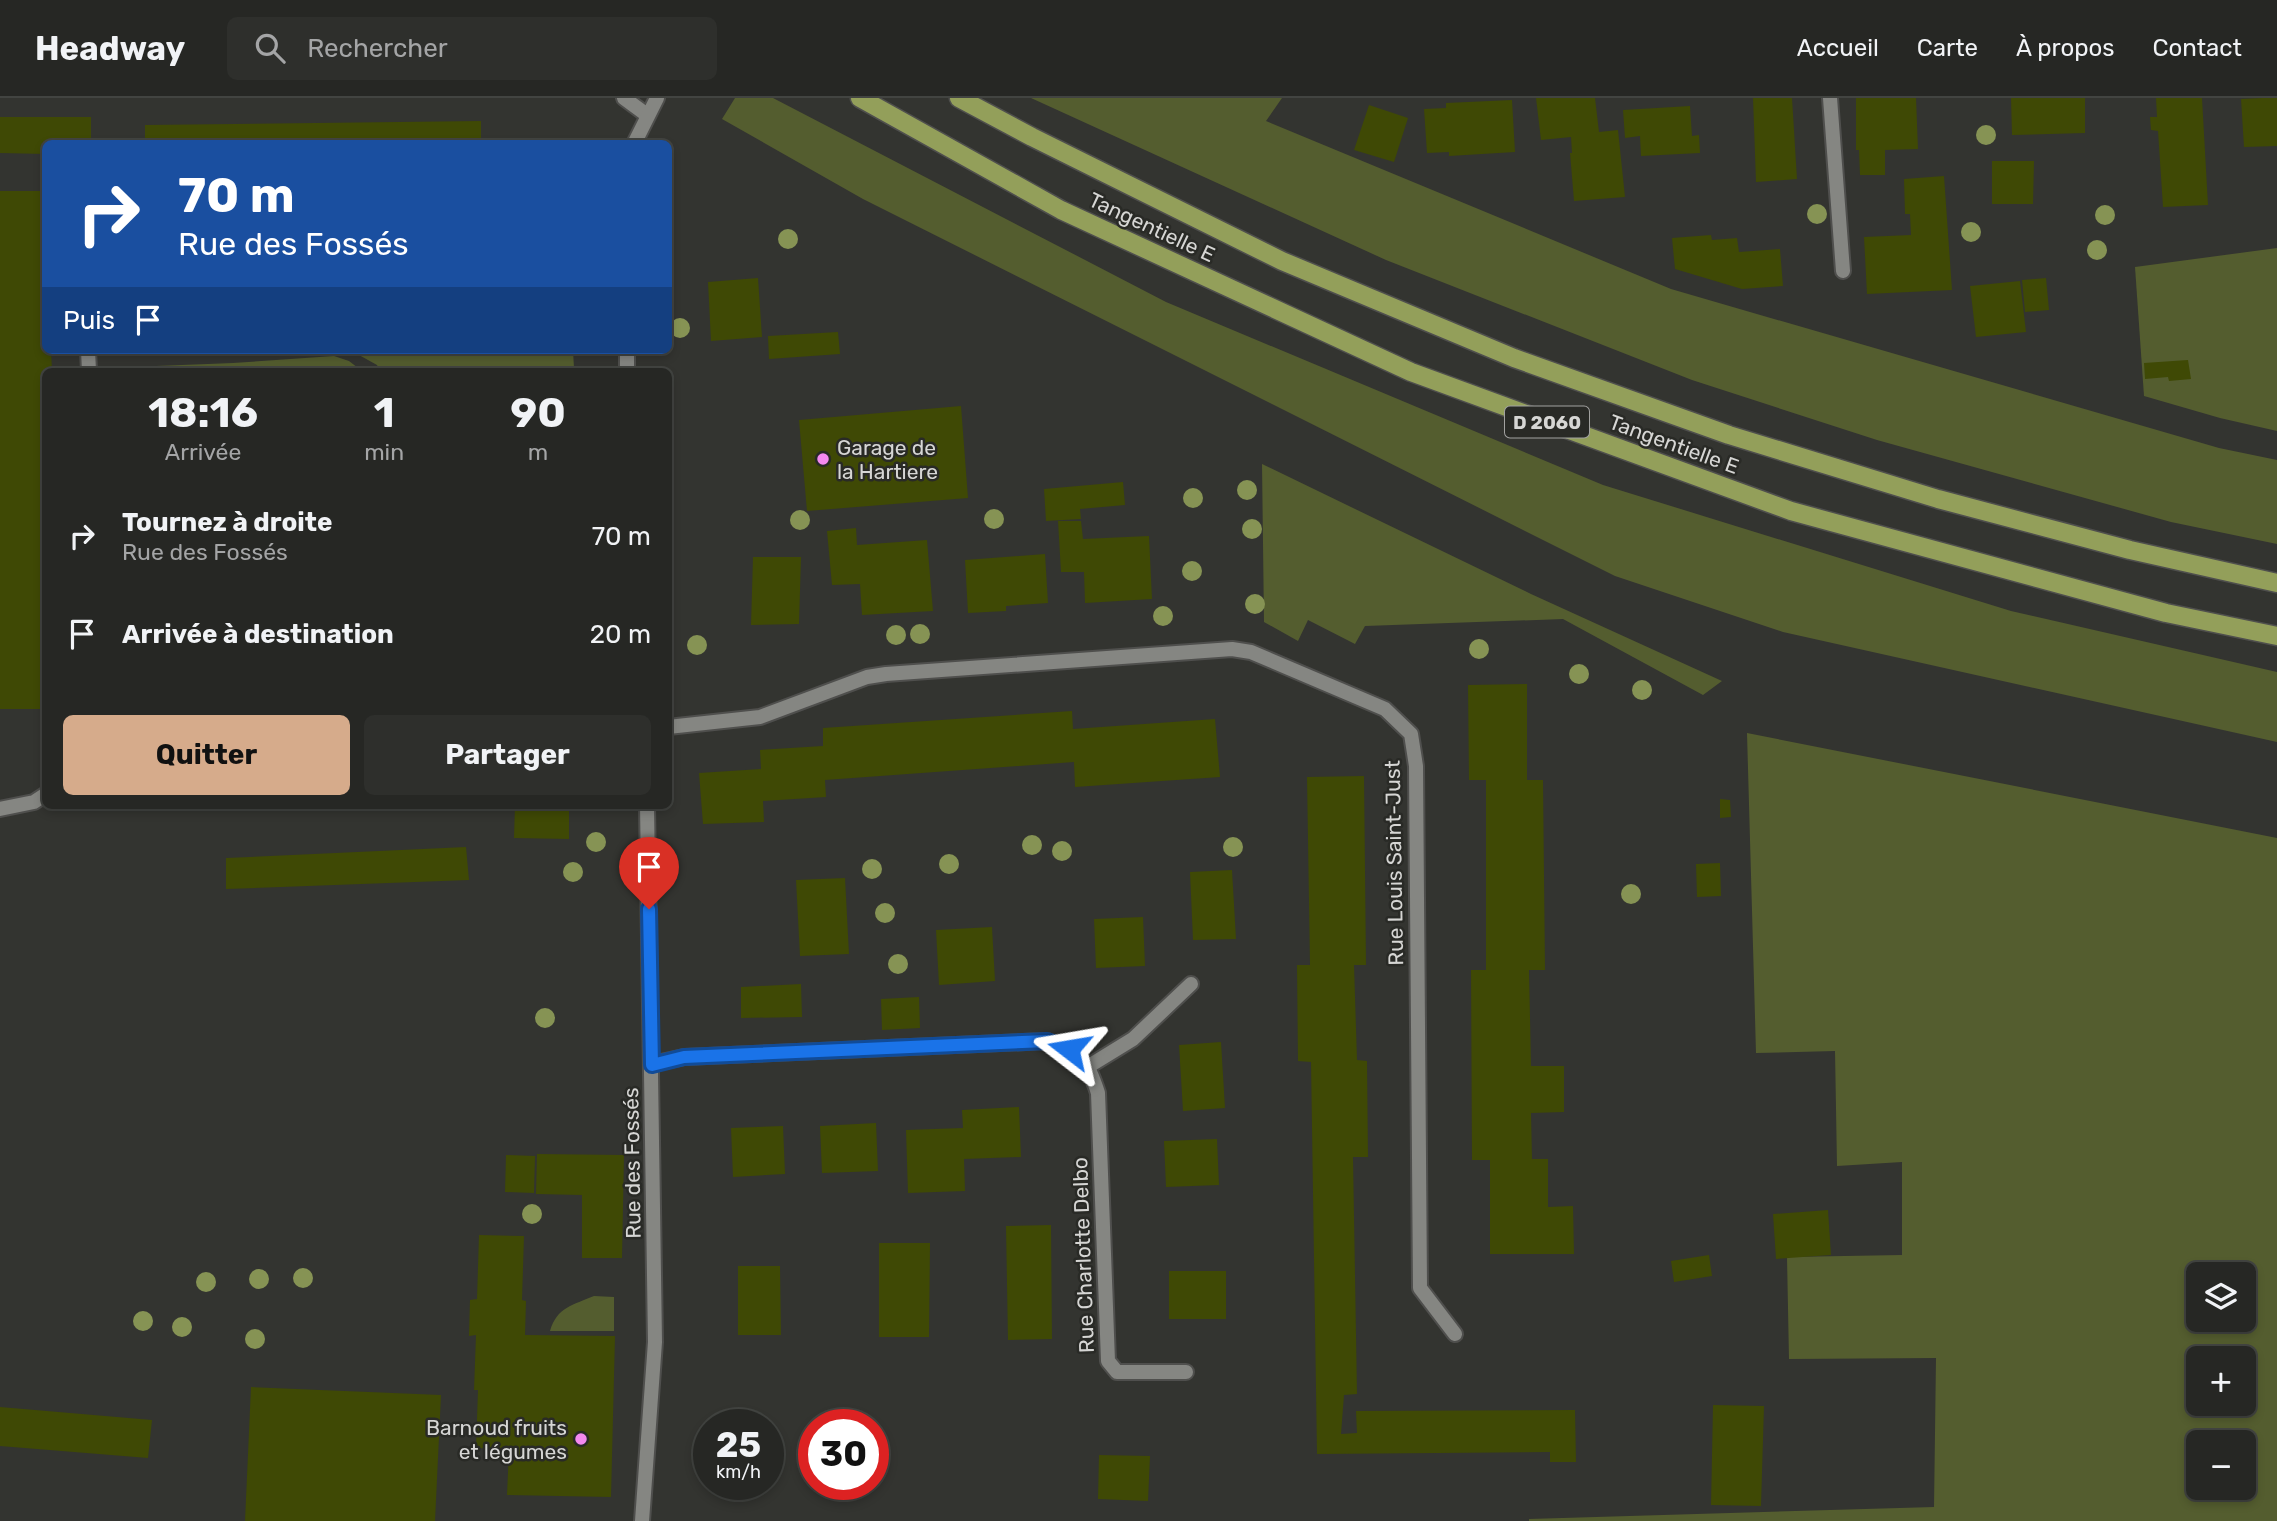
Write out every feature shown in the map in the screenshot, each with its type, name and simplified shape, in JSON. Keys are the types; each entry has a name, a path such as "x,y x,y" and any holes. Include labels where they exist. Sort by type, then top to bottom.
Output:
{"main road":[{"name":"Tangentielle E","path":"860,98 1062,210 1411,372 1791,511 2166,613 2277,636"},
{"name":"Tangentielle E","path":"959,98 1282,261 1514,358 1729,435 1938,499 2130,550 2277,583"}],"street":[{"path":"624,98 647,115"},
{"path":"636,140 657,98"},
{"path":"1830,98 1843,271"},
{"name":"Rue Louis Saint-Just","path":"672,727 760,717 867,677 886,674 1232,649 1251,652 1385,709 1411,734 1416,766 1420,1288 1455,1334"},
{"path":"0,809 34,802 42,797"},
{"name":"Rue des Fossés","path":"642,1521 655,1342 646,809"},
{"path":"652,1065 684,1057 1047,1041 1069,1049 1089,1066 1133,1039 1191,984"},
{"name":"Rue Charlotte Delbo","path":"1089,1066 1098,1093 1108,1362 1117,1372 1186,1372"}],"green space":[{"path":"735,98 773,98 1166,302 1603,485 2011,611 2277,672 2277,742 1783,632 1615,576 863,199 722,119"},
{"path":"1031,98 1282,98 1266,121 1671,289 2219,448 2277,460 2277,544 2171,522 1877,440 1692,380 1386,260"},
{"path":"2277,248 2277,431 2144,396 2135,267"},
{"path":"102,354 185,354 185,355"},
{"path":"357,354 573,354 574,368 378,368"},
{"path":"334,356 349,361 358,368 156,368"},
{"path":"1262,464 1531,594 1722,681 1703,695 1563,619 1365,626 1355,644 1308,620 1298,641 1264,622"},
{"path":"1747,733 2277,838 2277,1521 1529,1521 1934,1507 1936,1358 1789,1359 1787,1257 1902,1255 1902,1162 1837,1166 1835,1051 1756,1053"},
{"path":"594,1296 614,1297 614,1331 550,1331 561,1312"}],"building":[{"path":"1536,98 1595,98 1599,132 1618,130 1625,197 1574,201 1571,137 1541,140"},
{"path":"1753,98 1792,98 1797,179 1756,182"},
{"path":"1856,98 1916,98 1918,149 1885,150 1885,175 1860,175 1859,150 1856,150"},
{"path":"2011,98 2085,98 2085,133 2012,135"},
{"path":"2156,98 2202,98 2208,205 2163,207 2158,131 2151,130 2150,117 2157,117"},
{"path":"2277,98 2277,146 2244,147 2241,99"},
{"path":"1512,100 1515,152 1449,156 1449,152 1427,153 1424,109 1446,108 1446,103"},
{"path":"1369,105 1408,118 1394,162 1354,150"},
{"path":"1690,106 1692,136 1699,135 1700,153 1641,156 1640,136 1625,138 1623,110"},
{"path":"0,117 91,117 91,140 42,140 42,154 0,153"},
{"path":"481,121 481,140 145,140 145,125"},
{"path":"1992,161 2034,161 2033,204 1992,204"},
{"path":"1944,176 1952,290 1867,294 1864,237 1911,235 1910,214 1905,214 1904,179"},
{"path":"0,191 42,191 42,354 51,354 52,368 42,368 42,709 0,709"},
{"path":"1711,235 1712,240 1737,238 1739,252 1780,249 1783,286 1742,289 1675,269 1672,238"},
{"path":"758,278 762,337 711,341 708,282"},
{"path":"2046,278 2049,310 2025,312 2022,280"},
{"path":"2020,281 2026,332 1976,337 1970,286"},
{"path":"838,332 840,354 769,359 768,336"},
{"path":"2188,360 2191,379 2145,379 2144,363"},
{"path":"961,406 968,498 807,511 799,420"},
{"path":"1123,482 1125,505 1080,509 1081,519 1046,521 1044,489"},
{"path":"1058,521 1081,521 1083,539 1149,536 1152,599 1085,603 1084,572 1061,572"},
{"path":"856,528 857,545 927,540 933,611 862,615 860,584 832,585 827,531"},
{"path":"1045,554 1048,603 1006,606 1006,611 968,613 965,560"},
{"path":"753,557 801,557 799,624 751,625"},
{"path":"1527,684 1527,780 1543,780 1545,970 1529,970 1531,1066 1564,1066 1564,1112 1531,1113 1532,1159 1548,1159 1548,1207 1573,1206 1574,1254 1490,1254 1490,1160 1472,1160 1471,970 1486,970 1486,780 1469,780 1468,685"},
{"path":"1072,711 1073,729 1215,719 1220,777 1075,787 1074,762 825,780 826,797 763,801 764,822 703,824 699,773 761,769 760,750 823,746 823,728"},
{"path":"1364,776 1366,965 1354,965 1357,1060 1367,1061 1368,1157 1353,1157 1357,1394 1344,1395 1341,1434 1357,1433 1356,1411 1575,1410 1576,1462 1550,1462 1550,1452 1317,1454 1311,1062 1298,1061 1297,965 1310,965 1307,777"},
{"path":"1720,799 1730,800 1731,817 1720,818"},
{"path":"515,809 569,809 569,839 514,838"},
{"path":"466,847 469,880 226,889 226,858"},
{"path":"1720,863 1721,896 1697,897 1696,864"},
{"path":"1232,870 1236,939 1193,940 1190,872"},
{"path":"845,878 849,954 800,956 796,880"},
{"path":"1143,917 1145,966 1096,968 1094,919"},
{"path":"992,927 995,981 939,985 936,930"},
{"path":"801,984 802,1017 741,1018 741,987"},
{"path":"919,997 920,1028 882,1030 881,999"},
{"path":"1221,1042 1225,1108 1183,1111 1179,1045"},
{"path":"1019,1107 1021,1157 964,1159 965,1191 908,1193 906,1130 963,1128 962,1110"},
{"path":"876,1123 878,1171 822,1173 820,1126"},
{"path":"783,1126 785,1174 733,1177 731,1128"},
{"path":"1217,1139 1219,1185 1166,1187 1164,1141"},
{"path":"537,1154 624,1155 622,1258 582,1258 582,1195 536,1194"},
{"path":"506,1155 535,1156 534,1193 505,1192"},
{"path":"1828,1210 1831,1255 1776,1259 1773,1214"},
{"path":"1051,1225 1052,1339 1008,1340 1006,1226"},
{"path":"479,1235 524,1236 522,1300 526,1301 525,1335 615,1336 611,1497 507,1495 509,1449 476,1448 476,1335 469,1336 470,1300 477,1299"},
{"path":"879,1243 930,1243 929,1337 879,1337"},
{"path":"1709,1255 1712,1276 1674,1282 1671,1261"},
{"path":"738,1266 780,1266 781,1335 738,1335"},
{"path":"1169,1271 1226,1271 1226,1319 1169,1319"},
{"path":"251,1387 441,1395 435,1521 245,1521"},
{"path":"1713,1405 1764,1406 1761,1506 1711,1505"},
{"path":"0,1407 152,1420 148,1458 0,1446"},
{"path":"1099,1455 1150,1456 1148,1501 1098,1499"}],"place":[{"name":"Garage de la Hartiere","path":"823,459"},
{"name":"Barnoud fruits et légumes","path":"581,1439"}],"route":[{"path":"649,909 652,1065 684,1057 1047,1041 1069,1049"}]}
